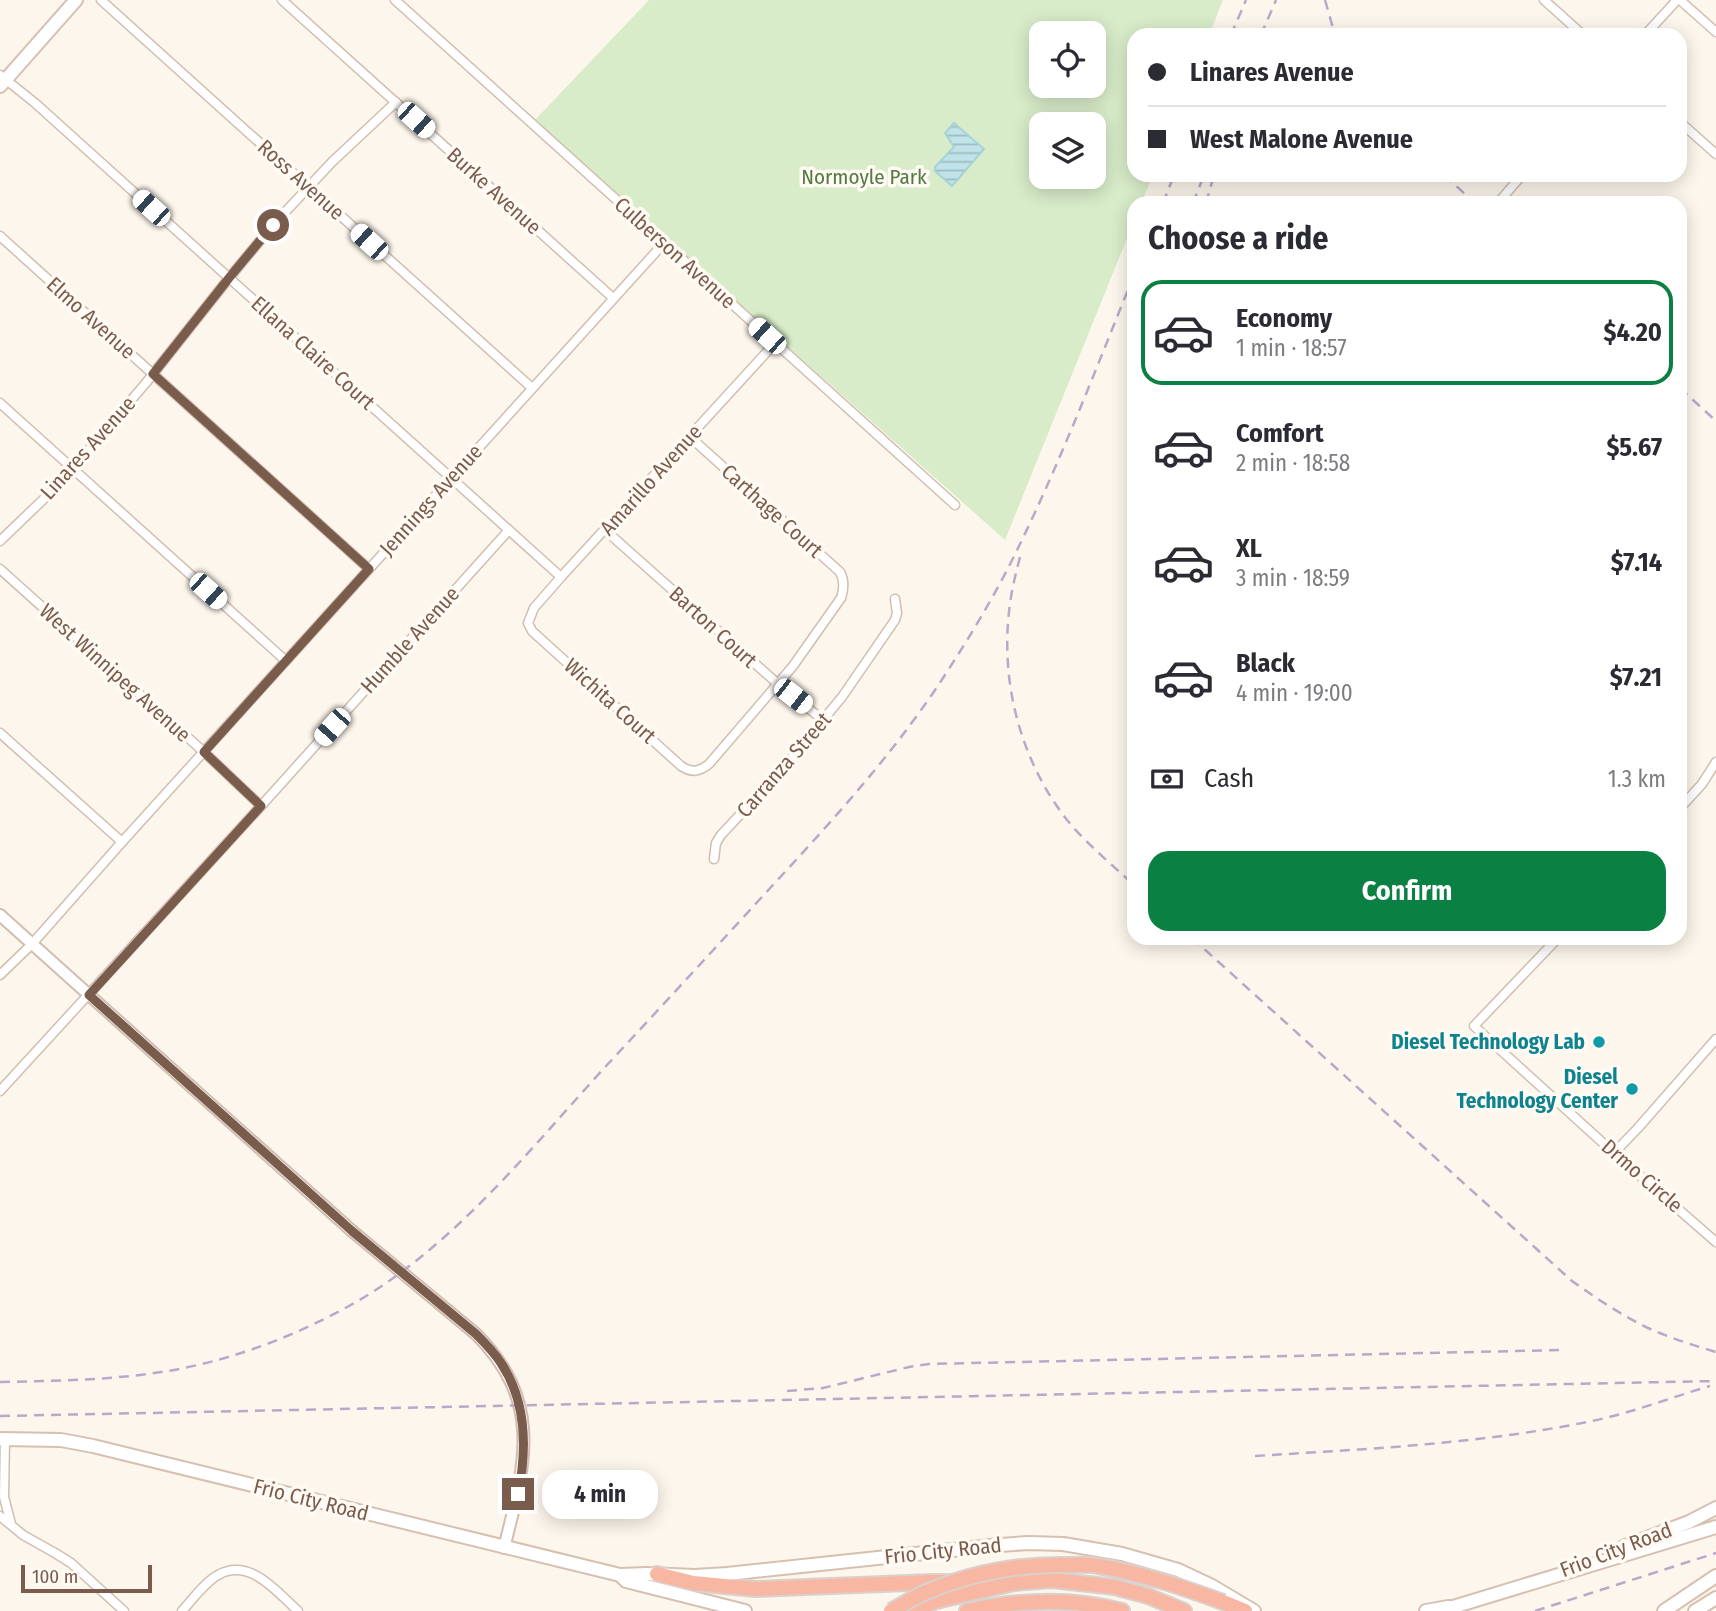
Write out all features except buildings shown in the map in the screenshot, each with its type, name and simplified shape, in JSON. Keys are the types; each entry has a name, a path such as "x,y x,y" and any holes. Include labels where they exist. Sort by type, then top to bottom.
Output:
{"highway":[{"path":"891,1611 924,1593 969,1577 1011,1568 1053,1564 1117,1570 1176,1585 1245,1611"},
{"path":"657,1574 693,1583 756,1589 1052,1580 1115,1587 1148,1596 1184,1611"},
{"path":"912,1611 936,1601 1014,1583"},
{"path":"967,1611 1003,1604 1050,1601 1092,1604 1122,1611"}],"main road":[{"path":"2,80 76,0"},
{"name":"Frio City Road","path":"3,1439 61,1440 93,1446 620,1575 727,1574 1000,1545 1053,1544 1122,1553 1178,1570 1254,1611"},
{"name":"Frio City Road","path":"1515,1588 1689,1522 1716,1508"},
{"name":"Frio City Road","path":"1440,1611 1716,1527"},
{"name":"Frio City Road","path":"620,1575 626,1580 745,1611"},
{"path":"1664,1611 1716,1576"},
{"path":"1696,1611 1716,1598"},
{"name":"Frio City Road","path":"1426,1611 1465,1603"}],"street":[{"name":"Ross Avenue","path":"101,0 532,388"},
{"name":"Burke Avenue","path":"282,0 613,298"},
{"name":"Culberson Avenue","path":"394,0 955,505"},
{"path":"1544,0 1575,28"},
{"path":"1652,28 1679,0 1716,32"},
{"name":"Ellana Claire Court","path":"2,80 35,103 561,577"},
{"name":"Linares Avenue","path":"0,541 72,469 153,374 273,225 342,153 396,102"},
{"path":"1687,128 1716,154"},
{"path":"1504,196 1516,182"},
{"name":"Elmo Avenue","path":"0,236 369,569"},
{"name":"Jennings Avenue","path":"0,975 32,944 664,243"},
{"name":"Amarillo Avenue","path":"529,618 534,608 561,577 775,343"},
{"path":"0,403 286,661"},
{"name":"Carthage Court","path":"690,437 840,572 844,581 841,598 778,684"},
{"name":"Humble Avenue","path":"0,1091 509,530"},
{"name":"Barton Court","path":"605,530 778,684 823,720"},
{"name":"West Winnipeg Avenue","path":"0,569 261,806"},
{"name":"Carranza Street","path":"714,859 714,850 721,835 778,774 842,697 895,620 895,600"},
{"name":"Wichita Court","path":"529,618 528,623 533,631 681,766 692,771 702,770 709,764 778,684"},
{"path":"0,733 122,842"},
{"path":"1687,800 1716,762"},
{"path":"0,915 352,1231 476,1334 497,1357 515,1390 524,1437 521,1479 504,1548"},
{"name":"Drmo Circle","path":"1551,945 1474,1026 1716,1242"},
{"path":"1614,1153 1716,1039"},
{"path":"3,1439 4,1497 12,1527"},
{"path":"0,1516 23,1535 71,1563 124,1611"},
{"path":"183,1611 219,1574 238,1570 261,1577 298,1611"}],"green space":[{"name":"Normoyle Park","path":"649,0 1223,0 1212,28 1127,28 1127,182 1150,182 1144,196 1127,196 1127,238 1005,540 534,121"}],"water":[{"path":"954,123 984,149 952,186 935,171 935,167 954,147 945,133"}],"railway":[{"path":"1234,28 1246,0"},
{"path":"1264,28 1276,0"},
{"path":"1325,0 1333,28"},
{"path":"1166,196 1171,182"},
{"path":"1196,196 1201,182"},
{"path":"1208,196 1212,182"},
{"path":"1452,182 1467,196"},
{"path":"0,1382 84,1380 147,1374 215,1361 262,1346 349,1306 386,1283 455,1227 518,1164 818,836 924,706 974,629 1019,546 1065,446 1127,292"},
{"path":"1687,394 1716,421"},
{"path":"1020,557 1010,604 1008,663 1011,692 1027,750 1039,777 1072,826 1127,879"},
{"path":"1200,945 1572,1281 1648,1328 1716,1352"},
{"path":"787,1391 823,1388 929,1364 1561,1350"},
{"path":"0,1416 1716,1381"},
{"path":"1255,1456 1422,1445 1505,1436 1618,1415 1710,1386"},
{"path":"1535,1611 1716,1553"}],"place":[{"name":"Diesel Technology Lab","path":"1599,1042"},
{"name":"Diesel Technology Center","path":"1632,1089"}],"route":[{"path":"273,225 153,374 369,569 204,752 261,806 89,995 352,1231 492,1350 515,1390 522,1420 524,1457 518,1494"}]}
